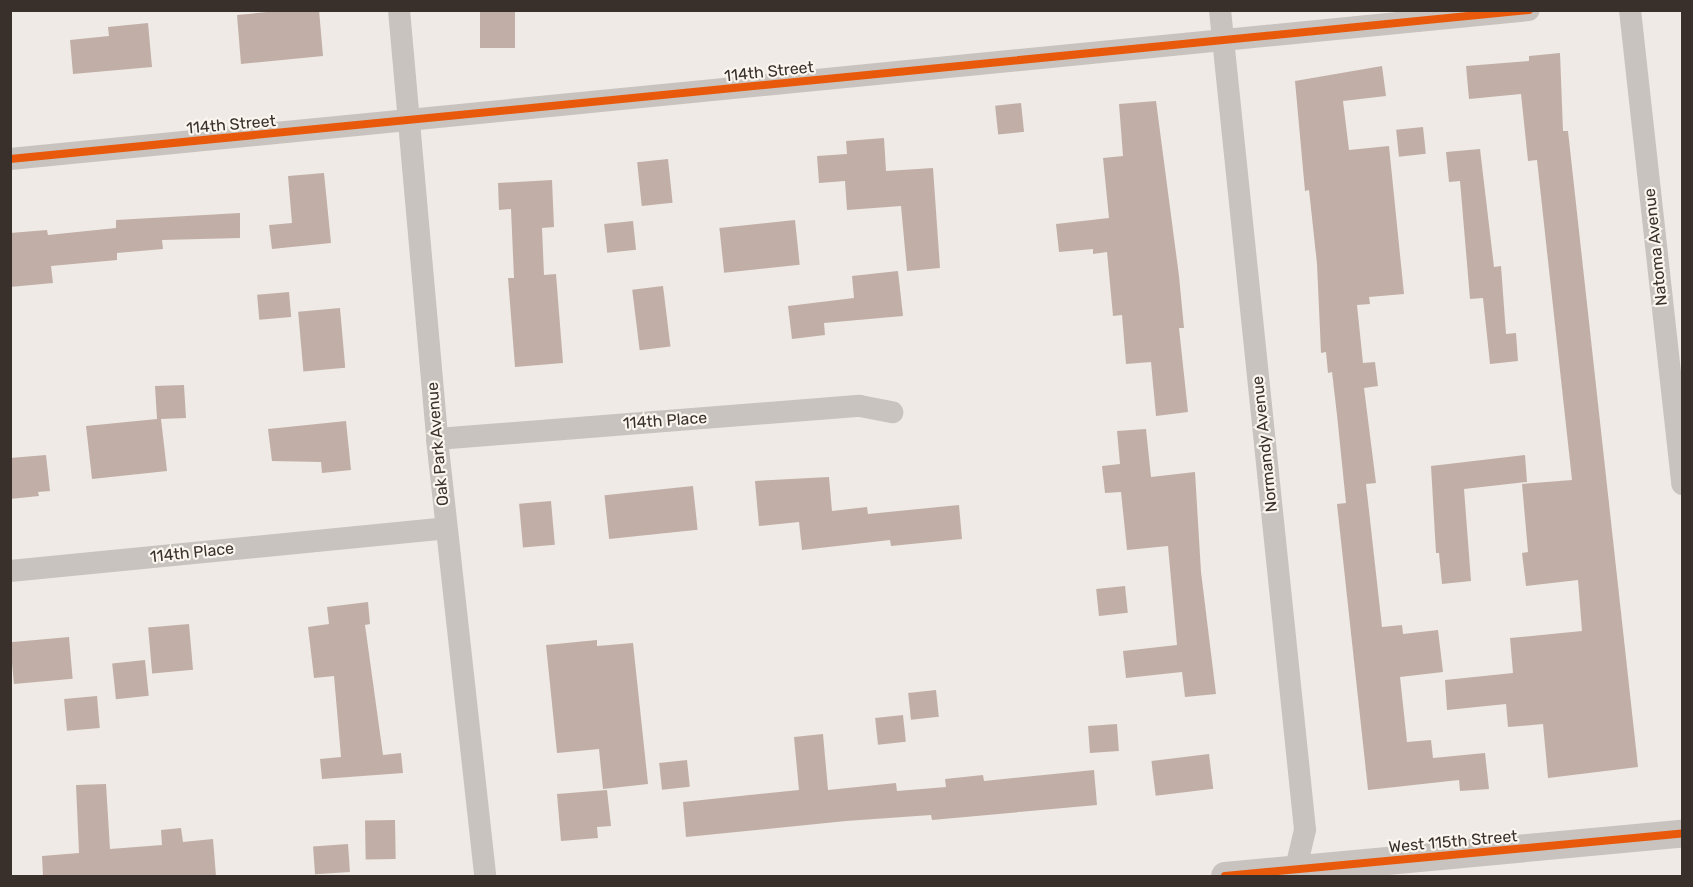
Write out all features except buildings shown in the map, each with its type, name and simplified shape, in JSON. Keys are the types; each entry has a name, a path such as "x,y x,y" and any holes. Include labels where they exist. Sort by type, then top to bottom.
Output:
{"street":[{"name":"Oak Park Avenue","path":"399,10 437,439 485,876"},
{"name":"Normandy Avenue","path":"1220,10 1305,830 1296,873"},
{"name":"114th Street","path":"10,159 409,123 1223,39 1529,10"},
{"name":"Natoma Avenue","path":"1630,10 1683,484"},
{"name":"114th Place","path":"437,439 860,406 892,412"},
{"name":"114th Place","path":"10,571 446,528"},
{"name":"West 115th Street","path":"1225,876 1296,873 1683,834"}],"cycle path":[{"path":"10,159 1529,10"},
{"path":"1225,876 1682,834"}]}
